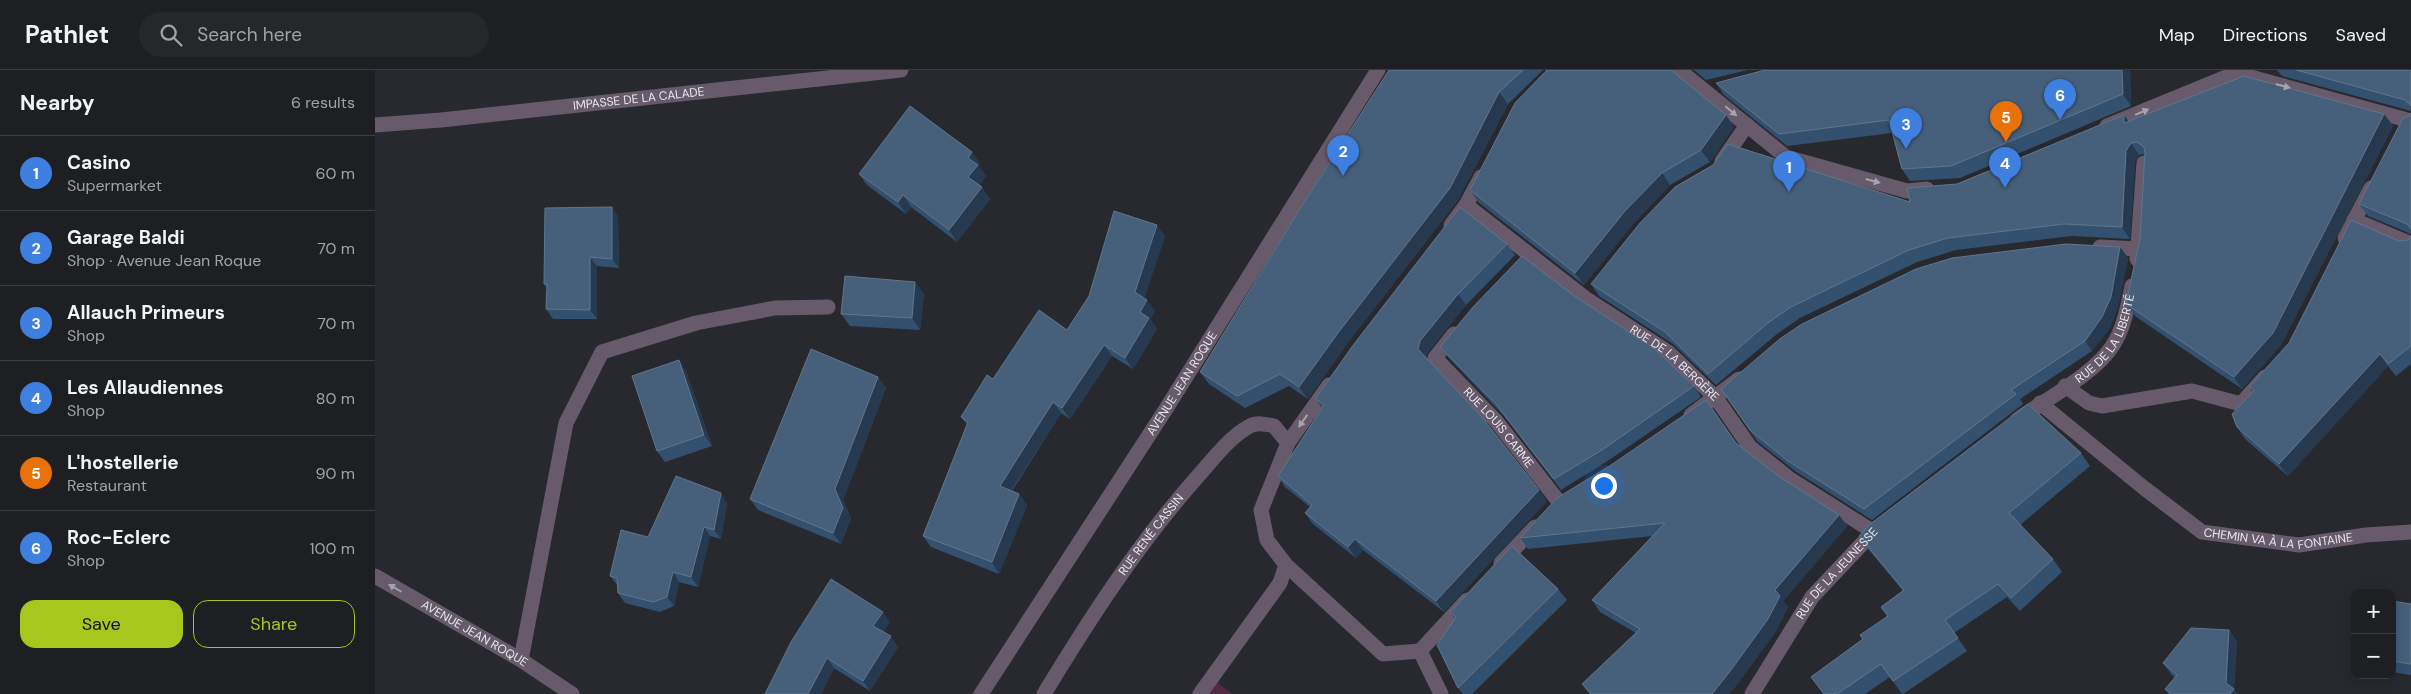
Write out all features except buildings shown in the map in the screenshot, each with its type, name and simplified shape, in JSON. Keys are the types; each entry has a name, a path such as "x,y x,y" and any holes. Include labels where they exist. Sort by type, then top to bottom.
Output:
{"street":[{"name":"IMPASSE DE LA CALADE","path":"375,125 441,120 901,70"},
{"name":"AVENUE JEAN ROQUE","path":"981,694 1164,412 1378,70"},
{"path":"1679,70 1786,157 1907,191 1943,188"},
{"path":"2089,134 2236,73 2409,120 2397,137"},
{"path":"1705,90 1722,86"},
{"path":"1708,174 1716,169 1747,125"},
{"path":"1443,235 1467,205 1489,161"},
{"name":"RUE DE LA LIBERTÉ","path":"2040,403 2090,370 2113,344 2127,310 2139,249 2144,163"},
{"path":"2337,255 2379,172"},
{"name":"RUE DE LA BERGÈRE","path":"1467,205 1530,253 1668,352 1716,398 1750,447 1790,480 1871,532"},
{"path":"2357,214 2411,244"},
{"path":"2082,246 2139,249"},
{"path":"1517,266 1530,253"},
{"path":"521,660 566,423 602,352 696,323 775,308 827,307"},
{"name":"RUE LOUIS CARME","path":"1466,319 1435,358 1496,421 1559,502"},
{"path":"2065,386 2089,403 2102,406 2192,391 2241,404 2277,363"},
{"path":"1677,425 1716,398 1753,367"},
{"path":"1337,374 1288,443 1261,510 1267,540 1286,565 1383,654 1420,651 1478,588"},
{"path":"2002,432 2040,403"},
{"name":"CHEMIN VA À LA FONTAINE","path":"2040,403 2144,488 2203,532 2299,546 2366,535 2411,532"},
{"name":"RUE RENÉ CASSIN","path":"1044,694 1079,636 1173,504 1228,443 1249,427 1260,423 1274,426 1288,443"},
{"path":"1491,574 1559,502 1574,492"},
{"name":"RUE DE LA JEUNESSE","path":"1752,694 1812,597 1871,532 1887,520"},
{"path":"1200,694 1280,583 1286,565"},
{"name":"AVENUE JEAN ROQUE","path":"375,576 521,660 572,694"},
{"path":"1420,651 1441,694"}],"shaded area":[{"path":"1217,682 1232,694 1208,694"}],"place":[{"name":"Roc-Eclerc","path":"2060,120"},
{"name":"L'hostellerie","path":"2006,142"},
{"name":"Allauch Primeurs","path":"1906,149"},
{"name":"Garage Baldi","path":"1343,176"},
{"name":"Les Allaudiennes","path":"2005,188"},
{"name":"Casino","path":"1789,192"}]}
